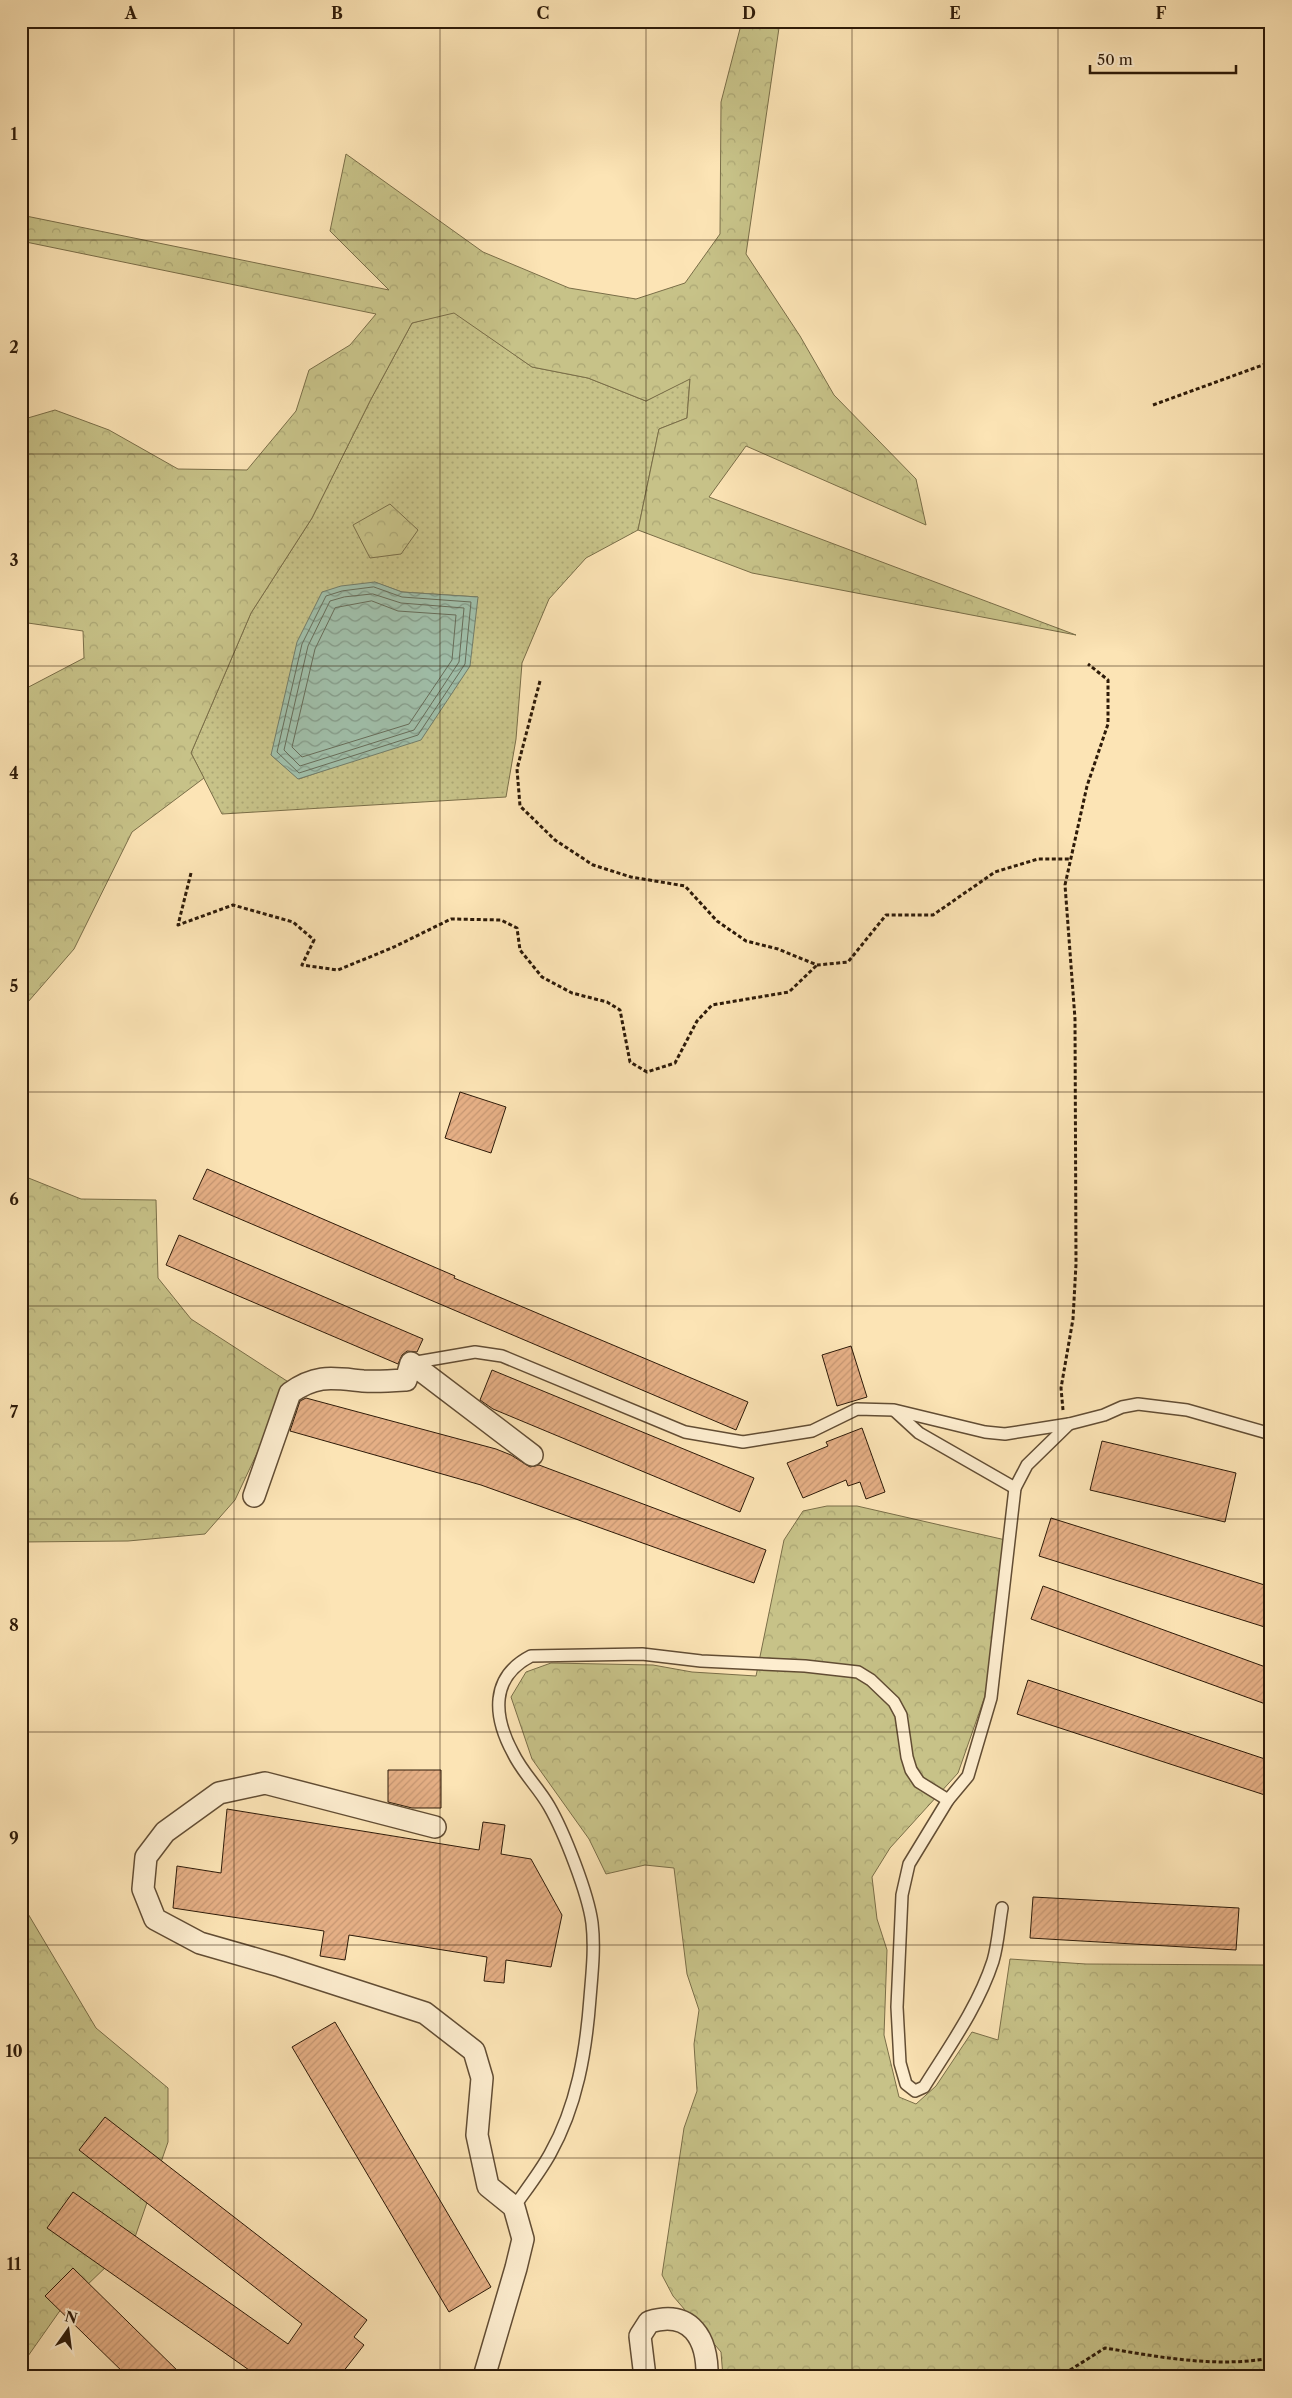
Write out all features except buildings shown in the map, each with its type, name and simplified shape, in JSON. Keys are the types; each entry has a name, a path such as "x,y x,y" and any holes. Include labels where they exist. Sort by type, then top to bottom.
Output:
{"street":[{"path":"254,1496 290,1393 302,1384 318,1378 380,1382 406,1380 411,1363 532,1455"},
{"path":"435,1827 265,1783 219,1793 165,1832 146,1857 143,1889 155,1919 200,1943 280,1966 425,2013 474,2052 482,2078 477,2135 488,2186 514,2207 523,2239 484,2377"},
{"path":"645,2377 640,2336 649,2322 661,2318 677,2320 692,2327 702,2338 708,2360 707,2377"}],"lane":[{"path":"411,1363 475,1352 502,1356 684,1432 743,1442 812,1431 857,1409 894,1410 985,1432 1005,1434 1069,1424 1104,1415 1122,1407 1138,1404 1187,1410 1271,1434"},
{"path":"894,1410 919,1433 1015,1488"},
{"path":"1002,1908 993,1960 985,1983 962,2026 924,2087 915,2091 906,2084 900,2063 897,2006 902,1895 909,1864 948,1800 968,1776 991,1698 1015,1488 1027,1465 1069,1424"},
{"path":"514,2207 550,2154 563,2127 580,2079 593,1956 592,1921 575,1865 549,1806 512,1752 498,1711 500,1689 507,1674 519,1662 530,1656 642,1654 701,1661 805,1666 858,1672 871,1680 894,1702 901,1715 907,1757 911,1770 919,1782 948,1800"}],"path":[{"path":"1153,405 1271,362"},
{"path":"1069,1424 1062,1408 1061,1388 1074,1319 1076,1264 1074,1019 1065,885 1087,786 1108,724 1108,680 1088,664"},
{"path":"540,681 517,769 520,806 555,840 593,865 631,877 685,886 717,921 746,941 778,949 817,965 848,962 886,915 933,915 996,872 1038,859 1071,859"},
{"path":"191,874 178,925 233,904 293,922 314,940 302,965 338,970 394,947 451,919 501,920 517,928 520,950 542,977 572,993 607,1002 620,1010 630,1062 647,1072 674,1063 697,1021 712,1005 789,992 817,965"},
{"path":"1059,2377 1105,2348 1195,2362 1249,2362 1271,2359"},
{"path":"1260,2377 1271,2359"}],"green space":[{"path":"742,21 780,21 746,254 800,336 834,395 916,479 926,525 746,446 709,497 1076,635 752,573 638,530 659,429 687,418 690,379 646,401 588,378 532,367 454,313 412,323 370,401 312,518 251,613 191,753 204,778 132,832 74,949 21,1010 21,691 84,658 83,631 21,622 21,420 55,410 109,430 178,469 247,470 296,411 309,370 350,345 376,314 21,241 21,215 389,290 330,231 346,154 483,252 569,288 636,299 685,283 720,234 721,102"},
{"path":"454,312 532,367 588,378 646,401 690,378 687,418 659,429 638,530 586,558 549,599 522,663 516,739 506,797 222,814 191,753 251,613 312,518 370,401 412,323","holes":["374,582 402,592 478,597 345,763 299,779 271,755"]},
{"path":"390,504 418,530 401,554 370,558 353,525"},
{"path":"21,1175 81,1199 156,1200 158,1278 191,1319 290,1383 235,1500 205,1534 128,1541 21,1542"},
{"path":"827,1506 857,1506 1010,1541 985,1696 958,1773 890,1848 872,1877 877,1919 887,1950 884,2035 899,2097 916,2104 936,2086 972,2032 998,2040 1010,1959 1086,1964 1264,1965 1271,1927 1271,2361 1260,2377 723,2377 721,2352 673,2296 662,2275 684,2128 697,2091 694,2044 699,2010 687,1974 674,1868 645,1865 606,1874 589,1839 532,1759 511,1697 526,1672 551,1663 653,1665 692,1672 756,1676 784,1540 803,1511"},
{"path":"21,1902 96,2028 168,2088 168,2142 134,2240 59,2312 21,2366"}],"water":[{"path":"375,582 402,592 478,597 470,666 421,740 298,779 271,755 297,642 322,592 341,586"}]}
